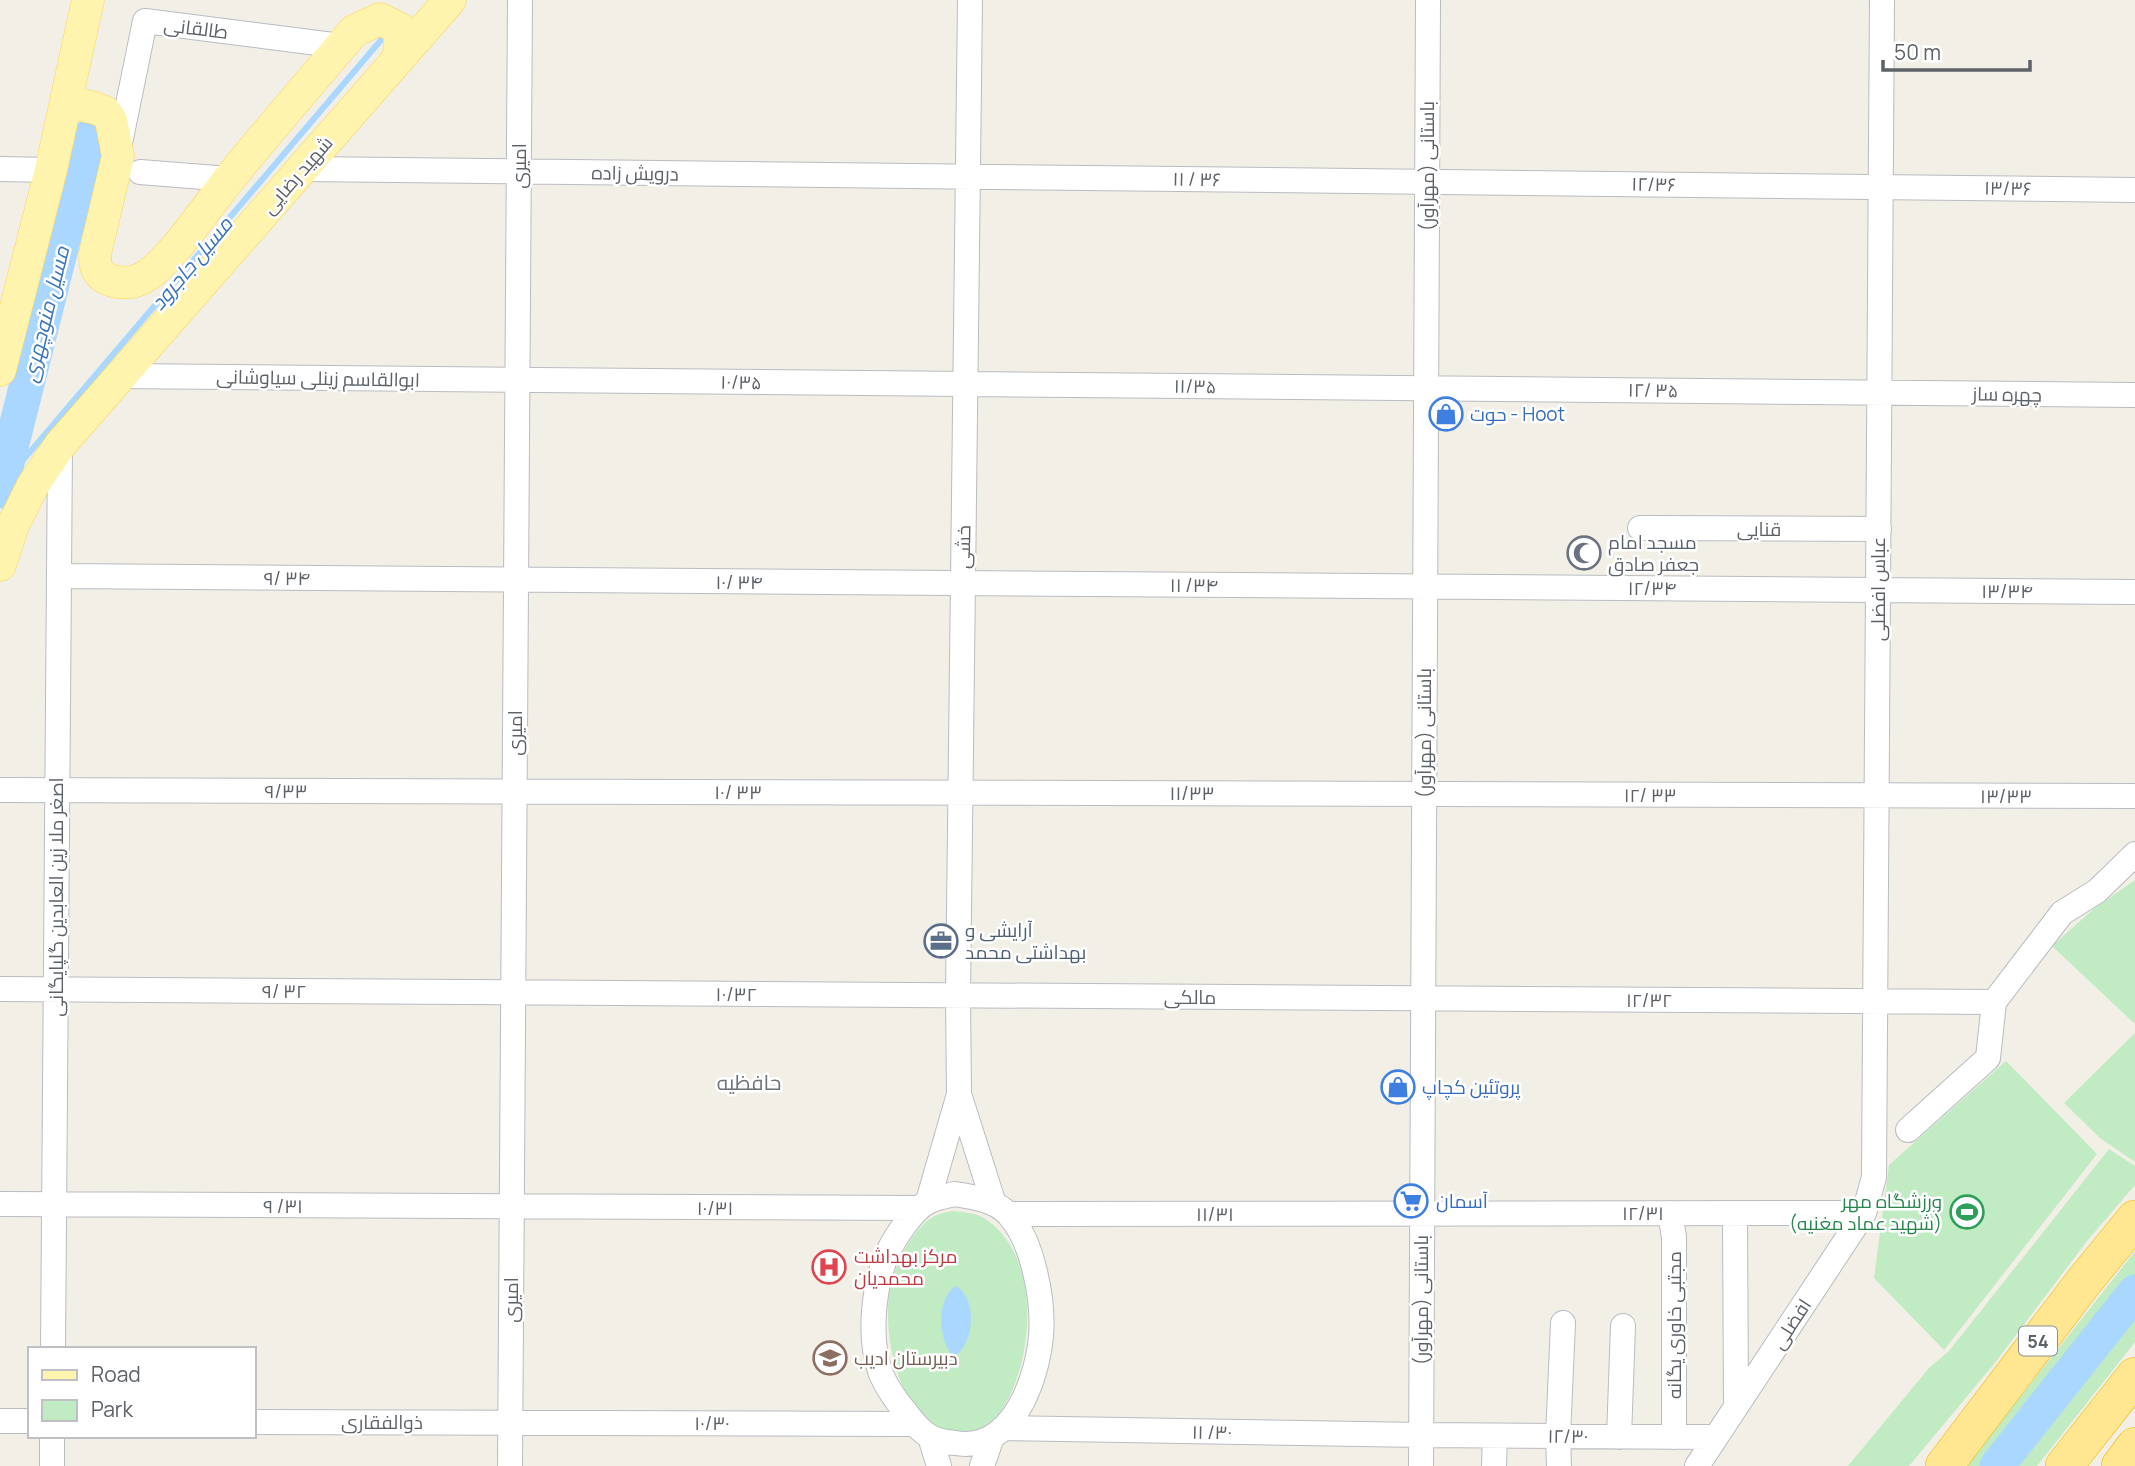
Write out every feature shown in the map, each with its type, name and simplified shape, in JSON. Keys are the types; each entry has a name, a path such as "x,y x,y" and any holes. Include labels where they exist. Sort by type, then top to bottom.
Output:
{"highway":[{"name":"54","path":"1944,1466 2082,1284 2135,1219"},
{"path":"2064,1466 2135,1376"},
{"path":"2120,1466 2135,1446"}],"main road":[{"path":"0,369 51,170 88,0"},
{"name":"شهید رضایی","path":"60,444 450,0"},
{"path":"66,102 95,107 105,112 129,164 95,254 97,269 103,276 117,283 128,283 141,279 160,266 229,179 354,31 380,19 400,29 399,58"},
{"path":"0,565 13,525 33,485 60,444"}],"street":[{"name":"امیری","path":"510,1466 520,0"},
{"name":"خشی","path":"923,1205 958,1094 970,0"},
{"name":"باستانی (مهرآور)","path":"1421,1466 1427,0"},
{"name":"عباس افضلی","path":"1874,1177 1882,0"},
{"name":"طالقانی","path":"129,164 145,22 341,46"},
{"path":"129,164 229,179"},
{"path":"0,169 51,170"},
{"name":"درویش زاده","path":"303,169 968,176"},
{"name":"۱۱ / ۳۶","path":"968,176 1427,182"},
{"name":"۱۲/۳۶","path":"1427,182 1881,187"},
{"name":"۱۳/۳۶","path":"1881,187 2135,190"},
{"name":"ابوالقاسم زینلی سیاوشانی","path":"118,376 517,380"},
{"name":"۱۰/۳۵","path":"517,380 965,384"},
{"name":"۱۱/۳۵","path":"965,384 1426,388"},
{"name":"۱۲/ ۳۵","path":"1426,388 1880,393"},
{"name":"چهره ساز","path":"1880,393 2135,395"},
{"name":"اصغر ملا زین العابدین گلپایگانی","path":"53,1347 60,444"},
{"name":"قنایی","path":"1640,528 1879,529"},
{"name":"۹/ ۳۴","path":"59,576 516,580"},
{"name":"۱۰/ ۳۴","path":"516,580 963,583"},
{"name":"۱۱ /۳۴","path":"963,583 1425,587"},
{"name":"۱۲/۳۴","path":"1425,587 1878,590"},
{"name":"۱۳/۳۴","path":"1878,590 2135,592"},
{"name":"۹/۳۳","path":"0,790 515,792"},
{"name":"۱۰/ ۳۳","path":"515,792 960,793"},
{"name":"۱۱/۳۳","path":"960,793 1424,794"},
{"name":"۱۲/ ۳۳","path":"1424,794 1877,795"},
{"name":"۱۳/۳۳","path":"1877,795 2135,796"},
{"path":"1908,1130 1988,1058 1994,1002 2062,913 2097,891 2135,854"},
{"name":"۹/ ۳۲","path":"0,989 513,992"},
{"name":"۱۰/۳۲","path":"513,992 958,995"},
{"name":"مالکی","path":"958,995 1423,999"},
{"name":"۱۲/۳۲","path":"1423,999 1994,1002"},
{"name":"خشی","path":"958,1094 1001,1209"},
{"name":"افضلی","path":"1697,1466 1864,1213 1874,1177"},
{"path":"939,1466 923,1431 899,1405 881,1374 874,1335 874,1307 880,1272 898,1234 923,1205 956,1194 978,1198 1001,1209 1020,1233 1034,1267 1038,1285 1040,1351 1027,1393 1017,1412 997,1433 982,1466"},
{"name":"۹ /۳۱","path":"0,1204 512,1207"},
{"name":"۱۰/۳۱","path":"512,1207 923,1205"},
{"name":"۱۱/۳۱","path":"1001,1209 1422,1214"},
{"name":"مجتبی خاوری یگانه","path":"1671,1213 1674,1237 1674,1437"},
{"path":"1735,1213 1736,1407"},
{"name":"۱۲/۳۱","path":"1422,1214 1864,1213"},
{"path":"1559,1466 1563,1323"},
{"path":"1619,1437 1623,1326"},
{"path":"0,1421 28,1421"},
{"name":"ذوالفقاری","path":"256,1422 510,1423"},
{"name":"۱۰/۳۰","path":"510,1423 923,1431"},
{"path":"923,1431 962,1444 977,1442 997,1433"},
{"name":"۱۱ /۳۰","path":"997,1433 1421,1435"},
{"name":"۱۲/۳۰","path":"1421,1435 1716,1437"},
{"path":"1494,1466 1495,1436"},
{"path":"52,1438 52,1466"}],"green space":[{"path":"2135,880 2135,1024 2052,946 2095,908"},
{"path":"2135,1033 2135,1162 2100,1138 2064,1103"},
{"name":"ورزشگاه مهر (شهید عماد مغنیه)","path":"2006,1061 2097,1154 1944,1350 1874,1278 1889,1165"},
{"path":"2109,1149 2135,1166 2135,1185 2087,1241 1994,1364 1909,1466 1848,1466 1929,1368 1949,1351"},
{"path":"952,1211 983,1218 1004,1236 1023,1277 1027,1301 1024,1350 1011,1393 994,1420 974,1431 965,1432 944,1429 926,1419 912,1403 894,1361 888,1316 891,1286 907,1245 930,1219"},
{"path":"2135,1251 2135,1342 2037,1466 1966,1466"}],"water":[{"path":"956,1286 968,1300 971,1320 967,1341 955,1356 947,1348 941,1319 945,1300"}],"waterway":[{"name":"مسیل جاجرود","path":"1,486 381,40"},
{"name":"مسیل منوچهری","path":"0,491 89,137"},
{"path":"1997,1466 2135,1292"}],"place":[{"name":"حوت - Hoot","path":"1446,414"},
{"name":"مسجد امام جعفر صادق","path":"1584,553"},
{"name":"آرایشی و بهداشتی محمد","path":"941,941"},
{"name":"پروتئین کچاپ","path":"1398,1087"},
{"name":"آسمان","path":"1411,1201"},
{"name":"ورزشگاه مهر (شهید عماد مغنیه)","path":"1967,1212"},
{"name":"مرکز بهداشت محمدیان","path":"829,1267"},
{"name":"دبیرستان ادیب","path":"830,1358"}],"district":[{"name":"حافظیه","path":"749,1082"}]}
